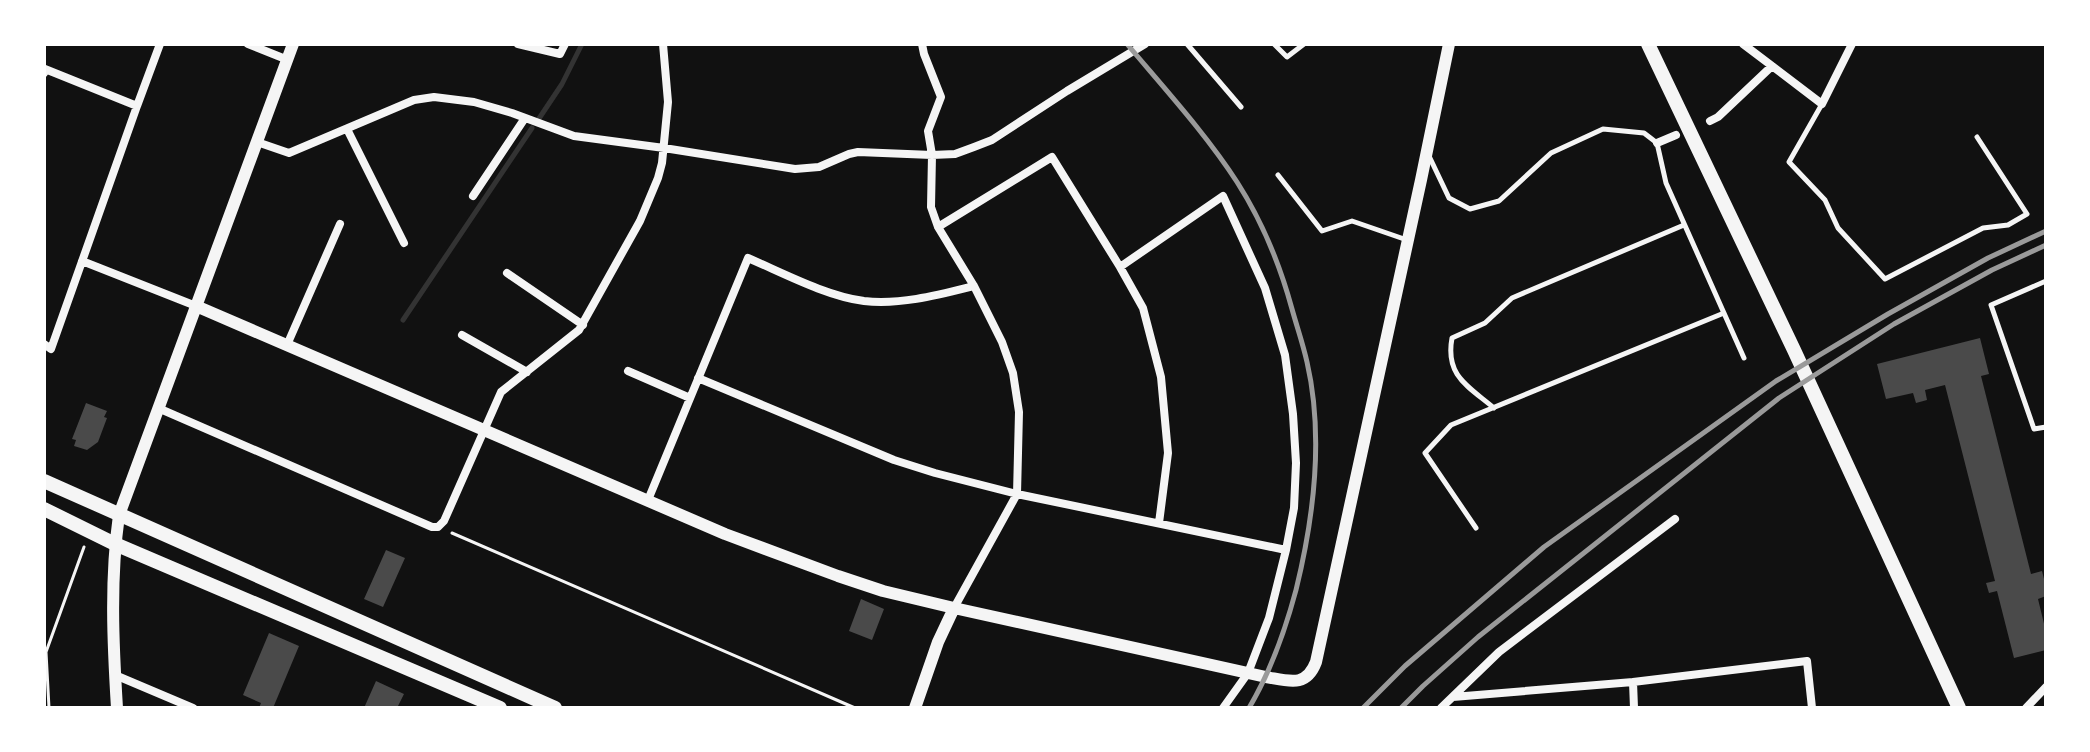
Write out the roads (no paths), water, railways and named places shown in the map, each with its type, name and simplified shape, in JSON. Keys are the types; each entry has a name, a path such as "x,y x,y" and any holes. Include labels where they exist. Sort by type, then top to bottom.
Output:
{"main road":[{"path":"1648,44 1794,350 1959,708"},
{"path":"44,481 555,708"},
{"path":"44,509 115,544 500,708"}],"street":[{"path":"44,344 51,349 160,44"},
{"path":"248,44 288,60"},
{"path":"117,708 113,581 119,515 293,44"},
{"path":"518,44 560,54 565,44"},
{"path":"158,408 438,527 444,521 501,392 583,325 640,221 658,178 664,148 668,102 663,44"},
{"path":"915,708 938,642 954,608 1017,494 1019,412 1013,373 1002,342 974,286 938,227 931,207 932,155 928,131 941,97 922,44"},
{"path":"257,142 289,153 414,100 434,97 474,102 574,136 795,169 819,167 858,152 955,154 992,140 1145,44"},
{"path":"82,261 196,306 725,534 838,576 883,591 954,608 1297,681 1306,678 1316,662 1449,44"},
{"path":"1743,44 1822,104 1852,44"},
{"path":"1710,121 1772,66"},
{"path":"44,73 45,69 137,106"},
{"path":"473,196 525,118"},
{"path":"347,129 404,243"},
{"path":"1657,143 1676,135"},
{"path":"938,227 1052,157 1143,308 1161,377 1168,453 1159,523"},
{"path":"1120,267 1223,196 1265,288 1285,355 1296,463 1294,508 1269,618 1248,673 1223,708"},
{"path":"287,345 340,224"},
{"path":"648,500 748,258 831,293 863,301 901,301 974,286"},
{"path":"507,273 583,325"},
{"path":"462,335 527,372"},
{"path":"628,371 690,398"},
{"path":"698,378 894,460 1017,494 1286,550"},
{"path":"1441,708 1499,652 1675,519"},
{"path":"1451,697 1633,682 1807,661 1812,708"},
{"path":"115,675 193,708"},
{"path":"1633,682 1634,708"},
{"path":"2026,708 2046,687"}],"lane":[{"path":"1187,44 1241,107"},
{"path":"1274,44 1287,57 1304,44"},
{"path":"1822,104 1789,162 1825,200 1838,228 1885,279 1983,228 2008,225 2027,214 1977,137"},
{"path":"1427,151 1449,198 1470,209 1499,201 1551,153 1603,129 1644,133 1657,143 1666,183 1744,358"},
{"path":"1278,175 1322,231 1352,221 1408,240"},
{"path":"1494,408 1458,378 1449,354 1452,338 1485,323 1512,298 1684,225"},
{"path":"2046,281 1991,305 2034,429 2046,427"},
{"path":"1476,528 1425,453 1451,425 1724,313"}],"waterway":[{"path":"538,120 562,84 582,44"},
{"path":"403,320 532,128"}],"railway":[{"path":"1127,44 1198,129 1246,197 1276,260 1307,362 1316,447 1308,534 1282,636 1249,708"},
{"path":"1363,708 1405,666 1544,547 1776,381 1988,258 2046,231"},
{"path":"1401,708 1478,637 1779,398 1894,324 1992,270 2046,245"}]}
